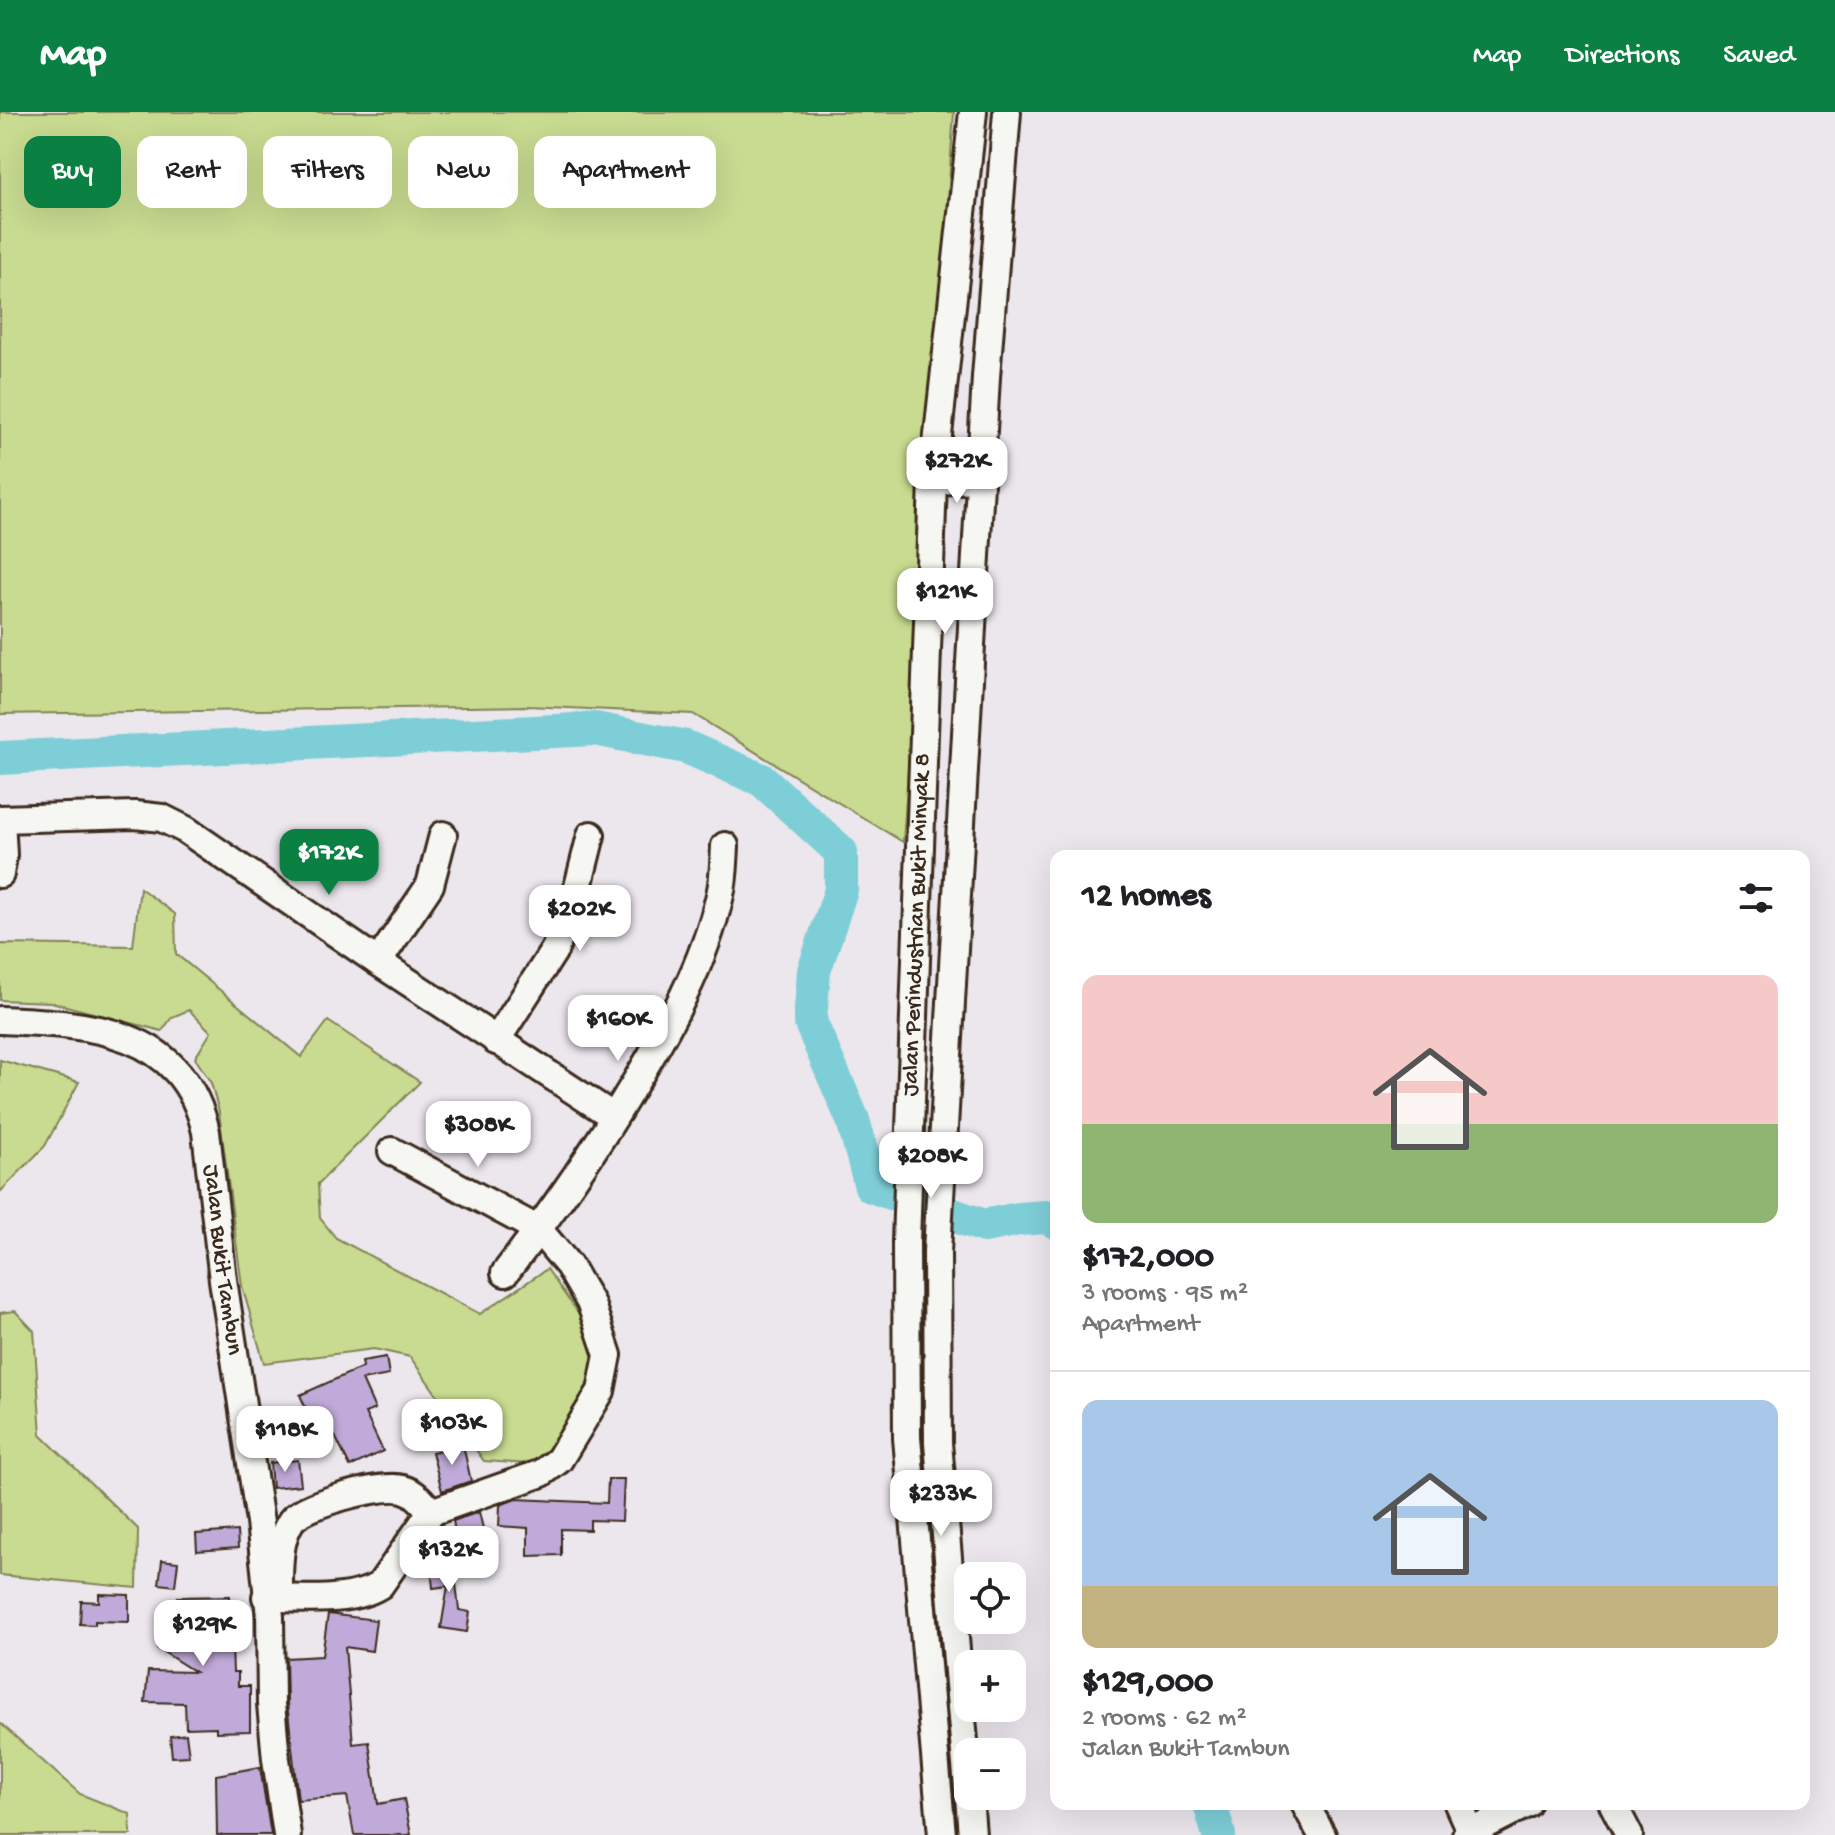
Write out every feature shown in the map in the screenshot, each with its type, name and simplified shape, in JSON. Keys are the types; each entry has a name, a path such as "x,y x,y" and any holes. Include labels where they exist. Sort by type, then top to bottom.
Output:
{"street":[{"name":"Jalan Perindustrian Bukit Minyak 8","path":"942,1835 907,1438 907,1157 933,481 973,112"},
{"name":"Jalan Perindustrian Bukit Minyak 8","path":"964,1738 938,1443 937,1252 980,479 1007,112"},
{"path":"933,481 980,479"},
{"path":"0,874 3,855 1,819 135,815 162,818 198,838 378,962 614,1117"},
{"path":"378,962 430,885 443,835"},
{"path":"496,1041 555,949 574,903 591,835"},
{"path":"505,1273 539,1230 614,1117 674,1018 705,946 721,893 725,846"},
{"name":"Jalan Bukit Tambun","path":"0,1020 60,1022 96,1028 135,1041 166,1058 182,1076 201,1110 223,1280 273,1598 270,1617 271,1704 277,1775 287,1835"},
{"path":"392,1151 539,1230 569,1266 591,1304 608,1355 601,1391 559,1460 542,1473 431,1512 380,1585 370,1592 353,1596 273,1598 283,1542 288,1527 300,1512 375,1488 391,1486 406,1489 431,1512"},
{"path":"970,1810 972,1835"},
{"path":"1308,1810 1322,1835"},
{"path":"1460,1810 1468,1834 1515,1810"},
{"path":"1616,1810 1629,1835"}],"green space":[{"path":"0,112 954,112 903,842 693,714 528,706 0,714"},
{"path":"140,888 175,914 176,954 301,1057 328,1021 420,1082 318,1184 320,1218 336,1238 480,1314 547,1269 591,1332 598,1362 591,1386 555,1449 530,1464 484,1461 410,1357 374,1349 264,1363 242,1286 219,1112 211,1083 195,1058 211,1032 189,1010 172,1017 162,1031 51,1002 0,1000 0,944 133,946"},
{"path":"0,1060 79,1082 45,1146 0,1192"},
{"path":"15,1311 34,1331 41,1435 138,1529 137,1588 0,1575 0,1313"},
{"path":"0,1723 80,1794 130,1814 131,1835 0,1835"}],"building":[{"path":"386,1357 389,1375 362,1380 375,1409 365,1413 383,1451 350,1467 335,1436 295,1450 290,1436 314,1427 300,1395 363,1367 362,1361"},
{"path":"463,1445 471,1481 442,1491 432,1452"},
{"path":"298,1460 301,1485 272,1488 270,1463"},
{"path":"608,1479 624,1479 622,1521 590,1520 590,1530 561,1529 561,1555 528,1556 528,1528 499,1526 500,1505 516,1499 607,1503"},
{"path":"479,1512 486,1541 458,1547 453,1521"},
{"path":"237,1531 238,1548 197,1551 196,1534"},
{"path":"453,1556 459,1610 470,1612 467,1632 441,1628 448,1586 433,1588 430,1558"},
{"path":"162,1560 178,1562 175,1586 159,1584"},
{"path":"99,1594 129,1595 129,1622 80,1624 81,1601 99,1602"},
{"path":"230,1596 233,1672 238,1672 238,1686 250,1686 250,1731 216,1732 216,1727 186,1728 185,1703 145,1702 148,1671 195,1672 157,1648 167,1632 180,1640 178,1597"},
{"path":"328,1614 376,1620 372,1651 345,1647 353,1744 369,1742 378,1804 404,1799 411,1835 354,1835 347,1796 298,1800 287,1703 286,1658 322,1656"},
{"path":"186,1734 189,1756 172,1757 170,1736"},
{"path":"260,1767 271,1835 217,1835 216,1775"}],"waterway":[{"path":"0,758 595,729 686,747 762,780 841,852 841,890 814,971 810,1021 853,1120 871,1186 984,1226 1019,1219 1050,1219"},
{"path":"1212,1810 1219,1835"}]}
